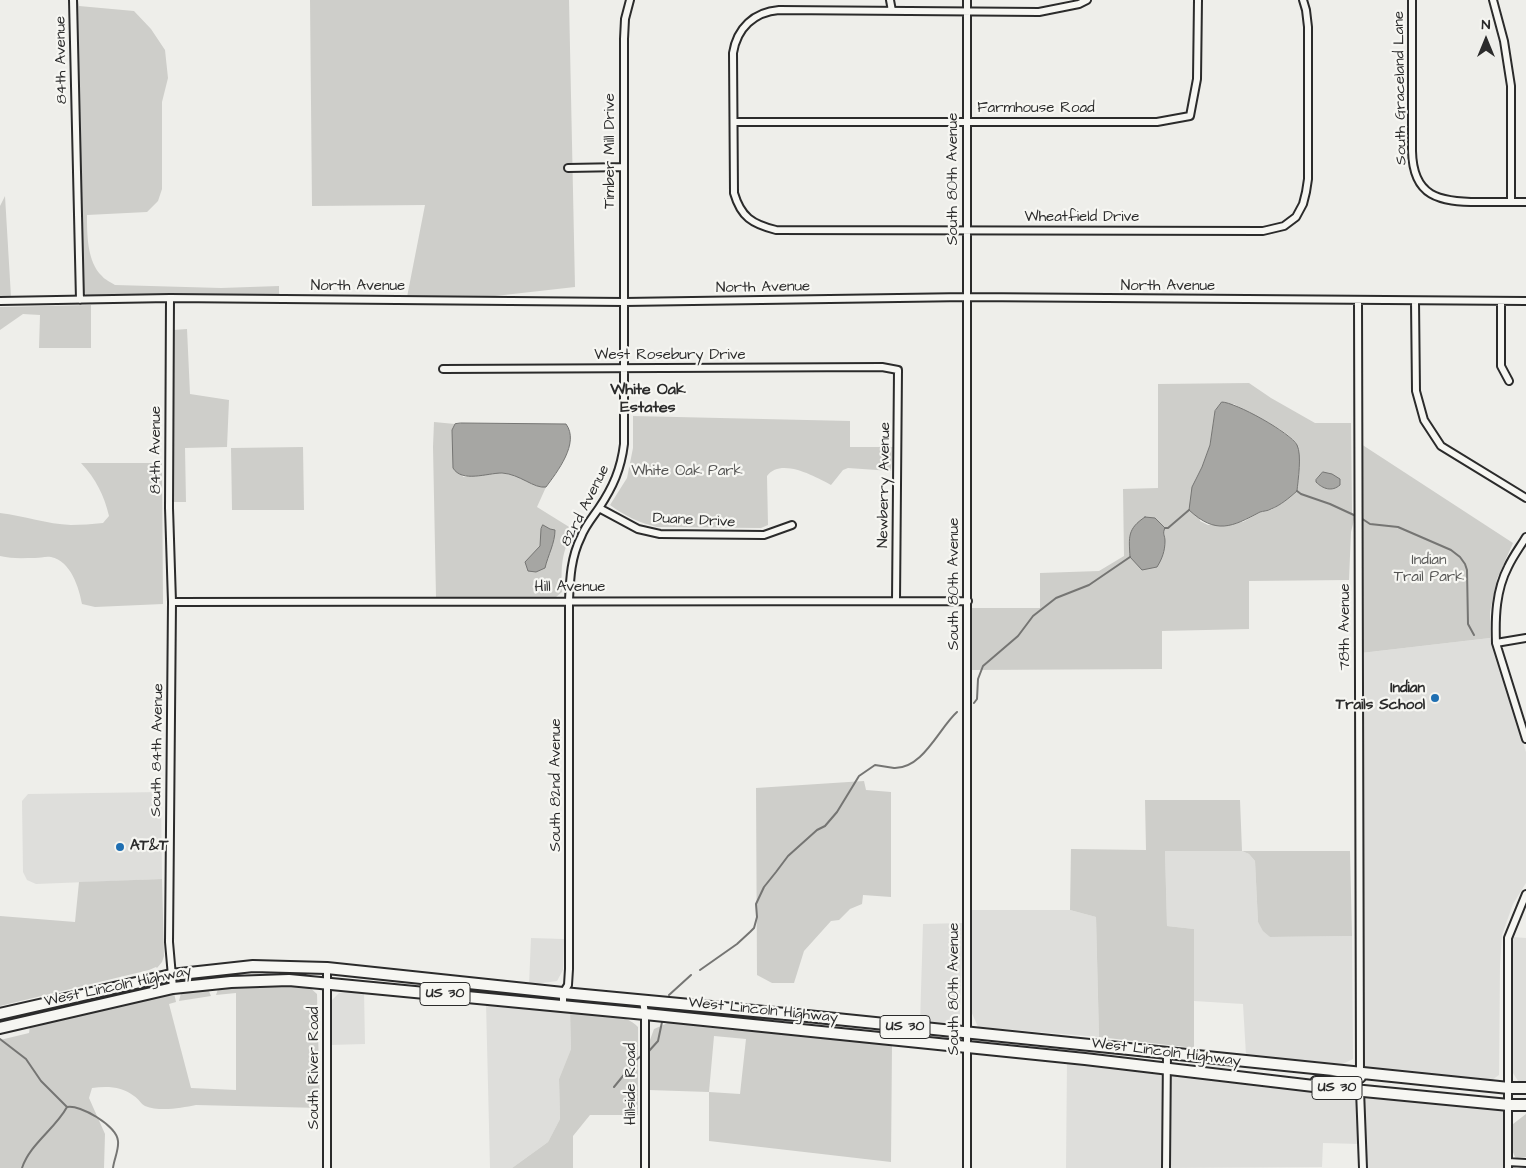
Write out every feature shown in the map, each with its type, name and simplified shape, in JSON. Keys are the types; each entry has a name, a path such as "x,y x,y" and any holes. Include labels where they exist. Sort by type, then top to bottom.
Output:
{"main road":[{"name":"West Lincoln Highway","path":"0,1014 171,975 253,966 327,968 563,994 643,1000 1509,1088 1526,1088"},
{"name":"West Lincoln Highway","path":"0,1028 173,988 289,980 968,1047 1297,1084 1508,1105 1526,1105"},
{"path":"1297,1084 1336,1079 1357,1079 1360,1073"}],"street":[{"name":"84th Avenue","path":"73,0 80,300"},
{"name":"Timber Mill Drive","path":"624,302 624,30 630,0"},
{"path":"890,0 892,11"},
{"name":"South 80th Avenue","path":"967,0 967,1168"},
{"name":"Wheatfield Drive","path":"1087,0 1079,4 1039,12 779,10 766,12 754,17 743,28 734,47 734,194 738,206 748,220 762,227 776,230 1262,231 1284,226 1296,217 1303,204 1308,179 1308,27 1303,0"},
{"name":"Farmhouse Road","path":"734,122 1157,122 1190,116 1197,79 1198,0"},
{"name":"South Graceland Lane","path":"1412,0 1412,151 1413,168 1416,177 1428,192 1448,201 1526,202"},
{"path":"1493,0 1504,41 1511,86 1511,202"},
{"path":"568,168 623,168"},
{"name":"North Avenue","path":"0,301 170,298 624,302 967,297 1526,301"},
{"name":"84th Avenue","path":"170,298 172,602"},
{"name":"78th Avenue","path":"1358,301 1360,1073"},
{"path":"1415,301 1416,391 1424,420 1440,446 1526,498"},
{"path":"1501,301 1501,366 1509,381"},
{"name":"82rd Avenue","path":"569,600 570,573 574,554 581,536 610,489 621,464 624,444 624,302"},
{"name":"West Rosebury Drive","path":"443,369 882,367 898,370"},
{"name":"Newberry Avenue","path":"896,600 896,497 899,450 898,370"},
{"name":"Duane Drive","path":"599,508 638,529 660,534 764,535 792,525"},
{"path":"1526,537 1502,580 1496,614 1496,643 1526,737"},
{"name":"South 82nd Avenue","path":"563,1006 563,994 568,985 569,968 569,600"},
{"name":"Hill Avenue","path":"172,602 968,600"},
{"name":"South 84th Avenue","path":"172,602 169,942 173,988"},
{"path":"1496,643 1526,638"},
{"path":"1526,894 1508,938 1508,1165 1526,1163"},
{"name":"South River Road","path":"327,968 327,1168"},
{"name":"Hillside Road","path":"643,1000 645,1014 645,1168"},
{"path":"1166,1168 1167,1053"},
{"path":"1360,1090 1363,1168"}],"shaded area":[{"path":"1222,402 1250,412 1285,433 1293,440 1298,449 1299,474 1297,491 1282,503 1241,522 1232,525 1216,526 1199,518 1189,510 1192,487 1210,445 1215,411"},
{"path":"455,424 566,424 570,432 569,448 561,465 546,487 537,486 515,476 502,473 475,476 462,475 453,468 452,430"},
{"path":"1323,472 1332,474 1340,479 1340,485 1331,489 1325,488 1316,482"},
{"path":"1145,517 1155,518 1165,528 1165,545 1163,555 1157,567 1142,570 1130,557 1130,534 1139,521"},
{"path":"543,525 555,530 553,544 545,568 536,572 528,571 525,562 540,546"},
{"path":"1490,638 1526,752 1526,883 1513,904 1502,935 1499,1075 1492,1080 1474,1081 1363,1069 1361,653"},
{"path":"161,792 162,879 36,884 27,880 23,872 22,801 28,794"},
{"path":"1165,851 1242,851 1249,854 1255,861 1258,922 1270,937 1352,936 1353,1059 1343,1064 1246,1055 1243,1004 1194,1001 1194,929 1167,926"},
{"path":"972,910 1070,910 1096,917 1099,1037 978,1027 971,1011"},
{"path":"963,923 960,1014 951,1022 937,1025 920,1025 923,924"},
{"path":"1512,937 1526,938 1526,1084 1520,1084 1513,1073"},
{"path":"531,938 564,939 563,970 557,981 529,985"},
{"path":"364,991 365,1044 329,1045 330,1002 339,993"},
{"path":"486,1002 570,1012 571,1049 559,1079 560,1119 548,1142 512,1168 490,1168"},
{"path":"1067,1060 1165,1072 1163,1168 1066,1168"},
{"path":"1168,1071 1359,1091 1360,1144 1323,1143 1322,1167 1168,1168"},
{"path":"1362,1092 1506,1108 1506,1168 1365,1168"}],"green space":[{"path":"76,0 78,0 79,6 134,11 151,29 165,50 168,78 162,102 162,189 158,201 147,212 87,215 89,247 97,270 105,279 115,285 221,288 279,286 279,295 88,297 81,289"},
{"path":"310,0 569,0 575,287 495,296 407,297 425,205 312,206"},
{"path":"5,196 11,297 0,297 0,206"},
{"path":"91,305 91,348 39,348 40,315 23,314 0,330 0,307"},
{"path":"187,329 190,394 229,400 227,447 185,448 186,502 174,502 173,330"},
{"path":"1249,383 1315,423 1351,423 1352,514 1355,516 1351,532 1349,580 1249,581 1249,629 1162,631 1162,669 971,670 972,608 1040,608 1040,573 1099,571 1124,556 1123,489 1158,488 1158,384","holes":["1234,404 1280,429 1295,442 1299,458 1297,491 1271,510 1260,512 1243,522 1208,525 1200,521 1195,480 1210,445 1215,411"]},
{"name":"White Oak Park","path":"633,416 850,421 850,447 893,447 891,471 848,468 843,470 831,485 799,470 781,468 767,476 768,525 761,528 657,527 633,519 610,505 627,478 633,448"},
{"path":"434,422 455,424 452,431 463,477 504,473 518,476 538,486 546,487 537,507 574,530 566,546 563,560 562,592 556,597 436,597"},
{"name":"Indian Trail Park","path":"1361,444 1513,543 1497,579 1490,612 1490,638 1361,653"},
{"path":"303,447 304,510 232,510 231,448"},
{"path":"81,463 162,463 163,604 95,607 82,604 73,576 69,569 58,560 49,557 9,558 0,556 0,513 62,524 103,523 109,516 105,501 95,481"},
{"path":"864,781 866,790 891,792 891,897 863,895 862,904 850,909 839,920 831,921 804,951 794,983 772,983 757,975 756,788"},
{"path":"1145,800 1240,800 1242,851 1165,851 1167,926 1194,929 1194,1048 1099,1037 1096,917 1070,910 1071,849 1146,850"},
{"path":"1242,851 1350,851 1352,936 1270,937 1263,931 1258,922 1255,861 1249,854"},
{"path":"162,879 164,956 157,968 0,1006 0,916 75,922 79,882"},
{"path":"248,985 308,986 317,994 320,1108 196,1105 157,1109 145,1106 124,1090 108,1087 92,1088 89,1098 105,1134 104,1168 0,1168 0,1040 29,1033 30,1026 174,993 176,1002 169,1004 191,1088 236,1090 236,993 216,995 218,989"},
{"path":"208,989 211,996 179,1001 181,993"},
{"path":"570,1012 616,1016 632,1022 638,1027 638,1115 590,1115 573,1136 573,1168 512,1168 548,1142 560,1119 559,1079 571,1049"},
{"path":"670,1022 892,1045 891,1162 709,1141 709,1092 649,1090 650,1040 654,1029","holes":["714,1036 746,1039 740,1094 709,1092"]},
{"path":"1526,1114 1526,1157 1515,1157 1512,1150 1513,1124"}],"waterway":[{"path":"1297,491 1356,516"},
{"path":"1165,528 1168,528 1189,510"},
{"path":"1361,518 1370,524 1398,527 1451,550 1460,557 1467,570 1468,624 1474,635"},
{"path":"974,703 977,699 978,679 983,666 1018,636 1033,616 1056,598 1089,585 1130,557"},
{"path":"700,970 737,944 754,928 757,917 756,904 764,887 788,856 817,830 825,826 837,812 859,776 875,765 894,768 904,767 914,762 930,746 957,712"},
{"path":"669,995 691,975"},
{"path":"649,1051 658,1041 662,1022"},
{"path":"0,1039 26,1059 41,1081 67,1107"},
{"path":"614,1087 641,1056"},
{"path":"67,1107 89,1112 105,1123 116,1135 118,1148 113,1168"},
{"path":"22,1168 31,1151 67,1107"}],"place":[{"name":"Indian Trails School","path":"1435,698"},
{"name":"AT&T","path":"120,847"}],"district":[{"name":"White Oak Estates","path":"648,400"}]}
